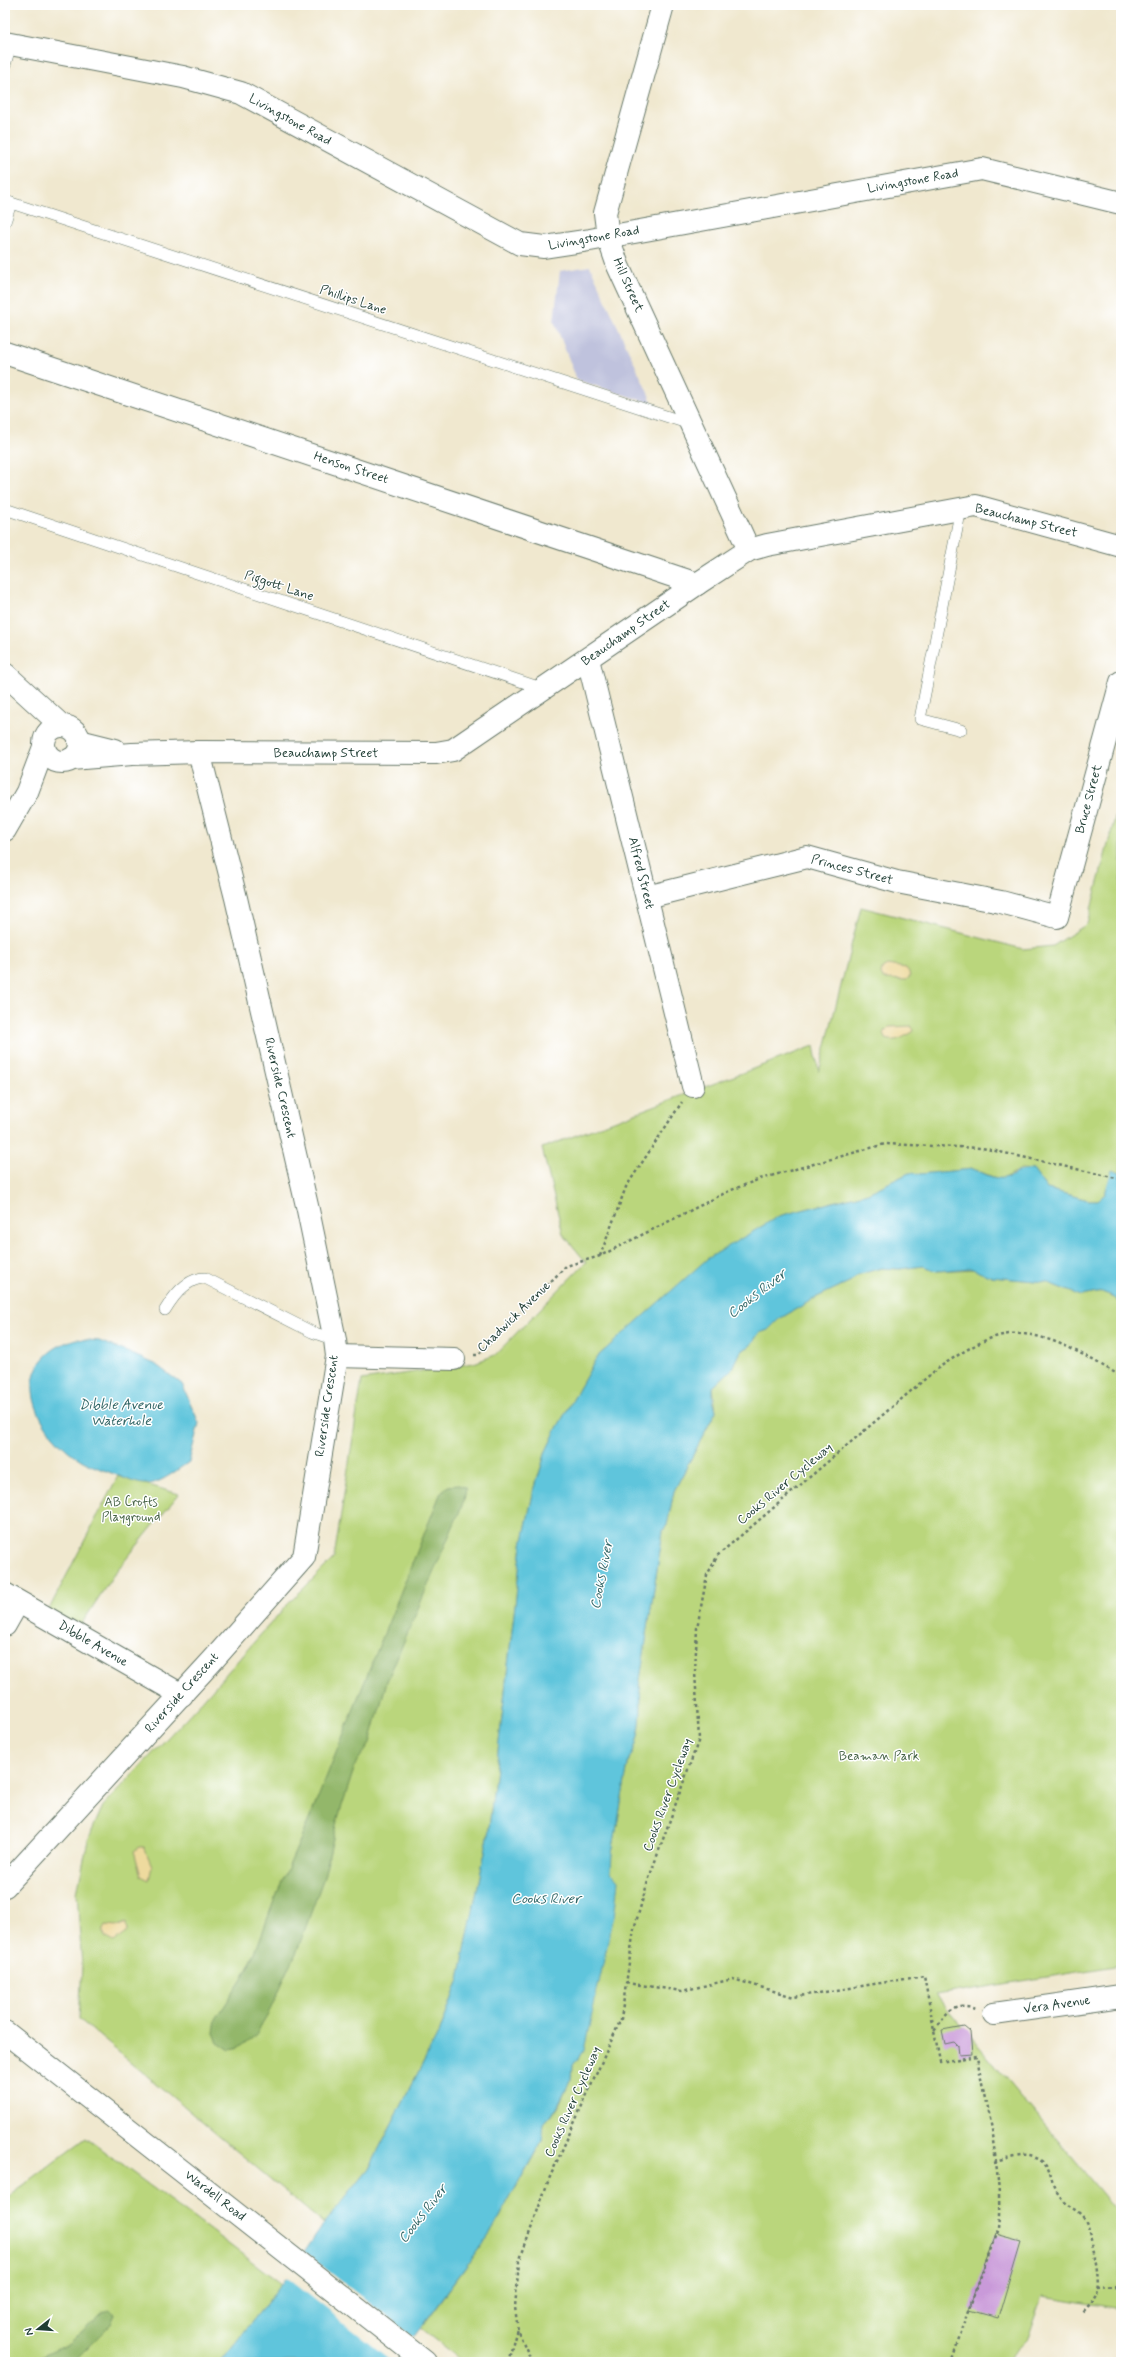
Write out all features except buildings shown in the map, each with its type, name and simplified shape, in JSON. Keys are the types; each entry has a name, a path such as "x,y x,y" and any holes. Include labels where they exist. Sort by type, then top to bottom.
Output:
{"street":[{"name":"Hill Street","path":"663,5 605,213 608,237 618,266 693,425 749,550"},
{"name":"Livingstone Road","path":"7,51 183,77 241,93 520,244 544,247 608,237 982,169 1121,203"},
{"name":"Henson Street","path":"5,353 697,584"},
{"name":"Beauchamp Street","path":"5,674 33,701 60,745 132,754 200,752 443,753 459,746 545,689 749,550 767,545 976,506 1121,546"},
{"name":"Alfred Street","path":"588,660 693,1086"},
{"name":"Bruce Street","path":"1057,916 1121,682"},
{"path":"5,830 27,792 60,745"},
{"name":"Riverside Crescent","path":"5,1886 182,1695 304,1557 336,1348 236,898 200,752"},
{"name":"Princes Street","path":"647,897 807,856 897,882 1001,902 1057,916"},
{"path":"336,1348 454,1359"},
{"path":"5,1625 12,1598"},
{"name":"Dibble Avenue","path":"12,1598 182,1695"},
{"name":"Vera Avenue","path":"994,2014 1121,1996"},
{"name":"Wardell Road","path":"5,2032 295,2258 420,2358"}],"lane":[{"path":"5,222 8,202"},
{"name":"Phillips Lane","path":"8,202 693,425"},
{"path":"961,508 920,719 961,730"},
{"name":"Piggott Lane","path":"5,509 545,689"},
{"path":"165,1310 178,1292 193,1280 205,1278 312,1332 336,1348"}],"path":[{"path":"600,1256 626,1187 693,1086"},
{"path":"600,1256 729,1191 760,1179 885,1144 982,1148 1121,1179"},
{"name":"Chadwick Avenue","path":"454,1359 478,1355 566,1266 600,1256"},
{"name":"Cooks River Cycleway","path":"532,2362 518,2326 516,2307 519,2262 549,2179 622,2019 634,1929 648,1881 700,1739 695,1672 697,1628 707,1575 718,1555 938,1368 968,1349 999,1336 1022,1335 1046,1339 1121,1376"},
{"path":"626,1983 682,1991 733,1979 794,1997 924,1976 940,2062 977,2056 1000,2206 998,2228 951,2362"},
{"path":"934,2031 950,2011 960,2006 994,2014"},
{"path":"994,2162 1033,2157 1048,2168 1058,2196 1085,2220 1096,2263 1098,2288 1097,2294 1082,2314"},
{"path":"1098,2288 1121,2286"},
{"path":"508,2362 518,2326"}],"shaded area":[{"path":"590,266 653,404 577,380 554,321 560,271"}],"green space":[{"path":"1121,795 1121,1174 1112,1171 1105,1194 1099,1200 1088,1200 1047,1189 1033,1170 1021,1169 1003,1179 993,1177 973,1169 920,1174 909,1173 868,1193 779,1216 707,1260 597,1357 557,1428 546,1451 533,1494 522,1545 488,1837 459,1979 442,2026 369,2168 324,2224 79,2019 82,1966 77,1893 88,1840 103,1806 203,1700 285,1607 334,1558 362,1380 474,1363 495,1355 586,1262 563,1234 542,1148 814,1046 819,1072 861,907 1023,949 1053,946 1087,924"},
{"name":"Beaman Park","path":"923,1266 937,1271 977,1269 992,1277 1046,1282 1081,1296 1102,1292 1115,1297 1121,1304 1121,1965 936,1995 1121,2216 1121,2309 1043,2296 1028,2339 1005,2362 464,2362 421,2328 490,2234 542,2141 544,2123 558,2108 571,2079 572,2065 584,2050 612,1853 629,1759 636,1743 640,1724 641,1704 639,1686 663,1531 667,1525 674,1491 716,1411 713,1387 733,1368 741,1351 750,1346 759,1333 768,1330 779,1319 817,1297 851,1281 857,1275 881,1268 899,1269"},
{"name":"AB Crofts Playground","path":"118,1476 179,1494 114,1574 75,1634 45,1617"},
{"path":"459,1485 466,1488 464,1501 387,1681 370,1743 356,1763 337,1821 324,1877 297,1951 270,2010 255,2036 239,2048 230,2050 218,2042 214,2033 216,2019 242,1979 255,1953 275,1898 311,1815 441,1492 448,1486"},
{"path":"86,2138 282,2284 220,2362 5,2362 5,2199"},
{"path":"109,2310 115,2314 111,2324 73,2362 29,2362 69,2344 102,2312"}],"sand":[{"path":"887,965 906,968 910,977 906,980 884,979 881,975 882,968"},
{"path":"911,1026 914,1030 913,1032 903,1037 896,1040 885,1039 883,1033 889,1027"},
{"path":"139,1847 144,1847 152,1866 149,1880 141,1876 134,1851"},
{"path":"126,1923 127,1932 114,1942 105,1937 103,1930 105,1925 118,1926"}],"water":[{"name":"Cooks River","path":"973,1169 992,1177 999,1178 1008,1177 1027,1170 1033,1170 1047,1189 1088,1200 1098,1200 1105,1194 1112,1170 1121,1174 1121,1304 1115,1297 1102,1292 1081,1296 1046,1282 992,1277 970,1268 937,1271 923,1266 899,1269 881,1268 857,1275 851,1281 817,1297 779,1319 768,1330 759,1333 750,1346 741,1351 733,1368 713,1387 713,1400 716,1411 674,1491 667,1525 663,1531 639,1686 641,1704 640,1724 636,1743 629,1759 612,1853 611,1872 618,1880 615,1910 584,2050 572,2065 571,2079 557,2108 544,2123 542,2140 490,2234 395,2362 220,2362 282,2284 324,2224 369,2168 442,2026 459,1979 488,1837 522,1545 533,1494 546,1451 557,1428 597,1357 707,1259 779,1216 868,1193 909,1173 920,1174"},
{"name":"Dibble Avenue Waterhole","path":"76,1339 99,1341 120,1349 155,1364 182,1384 199,1423 189,1462 160,1481 149,1484 140,1483 131,1481 83,1461 65,1448 51,1433 40,1415 34,1397 33,1380 40,1363 54,1349"}],"pier":[{"path":"303,2251 415,2339 398,2362 393,2362 285,2276"}]}
